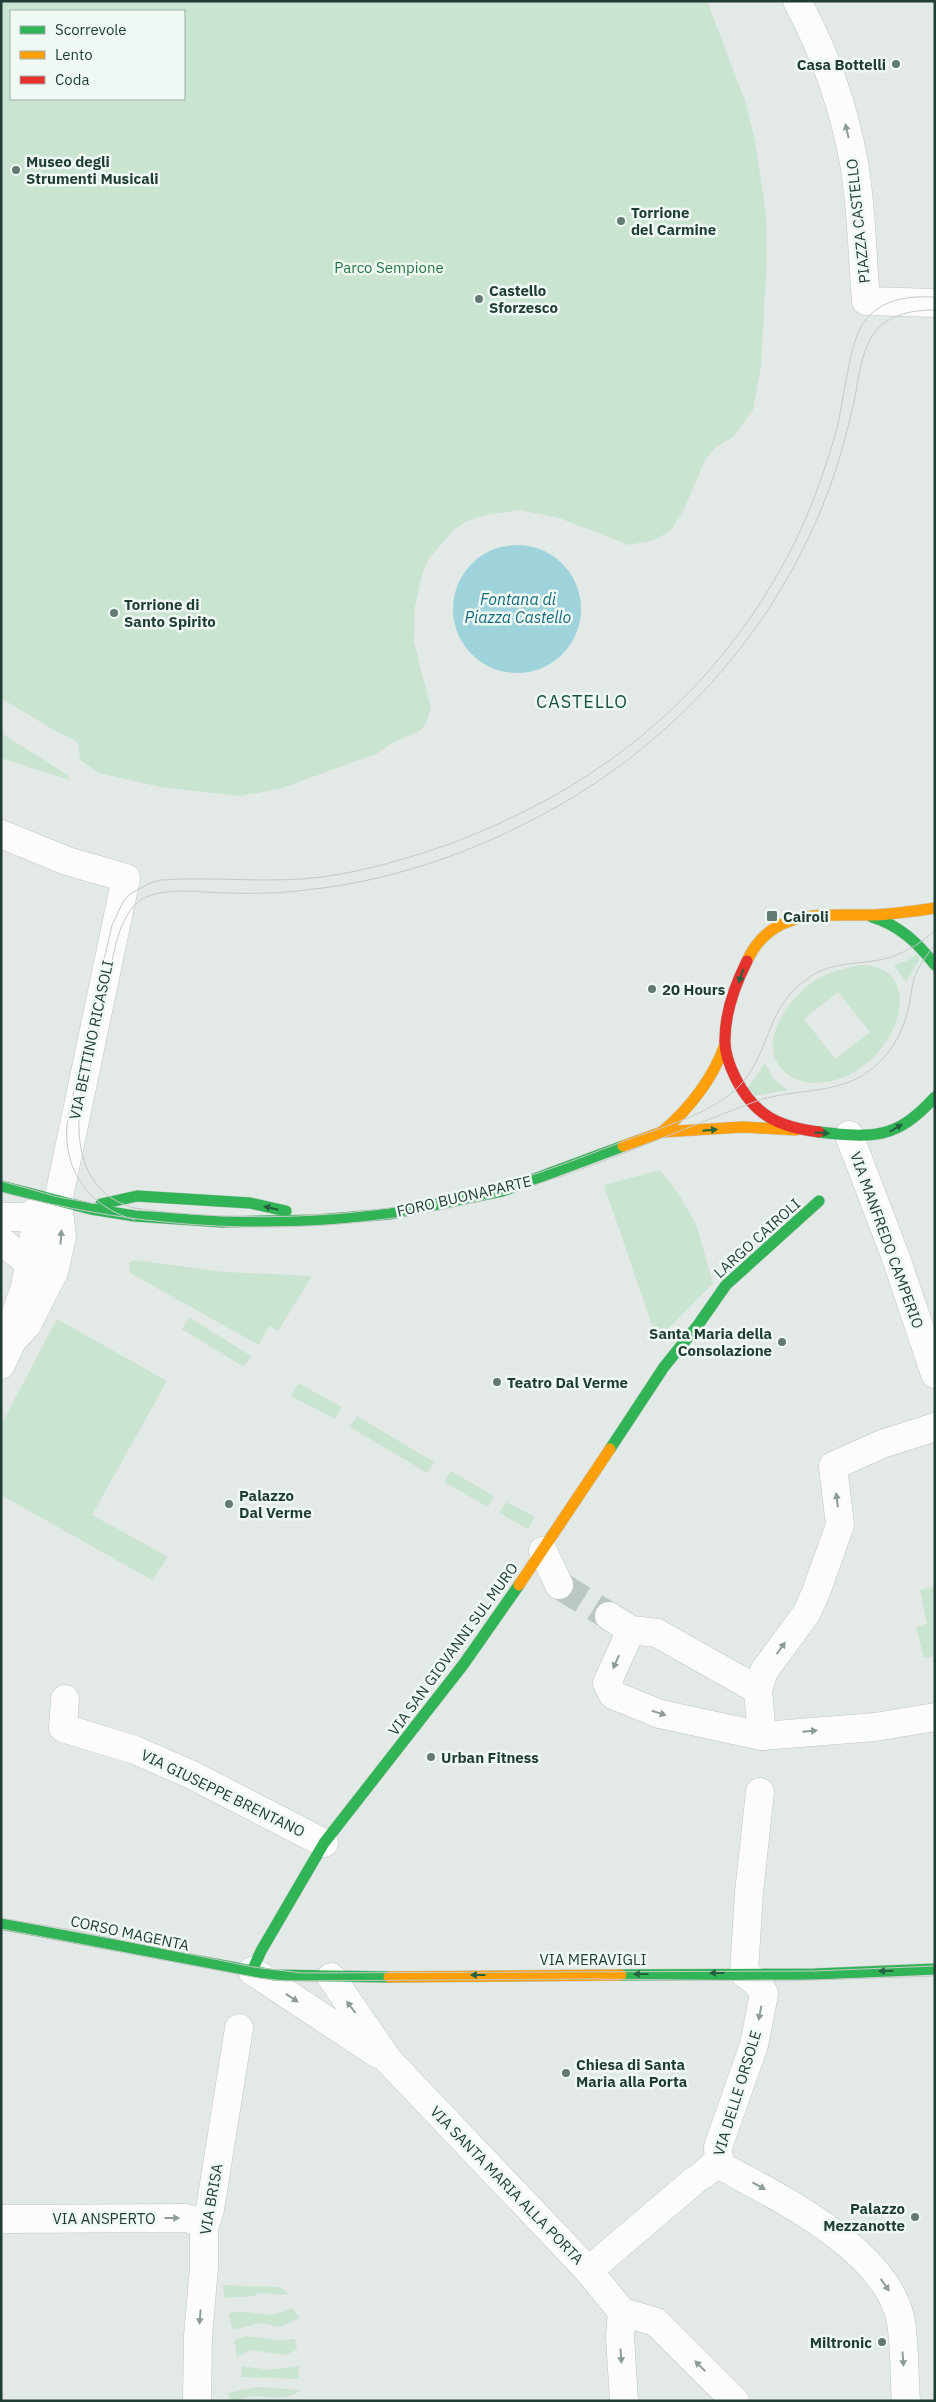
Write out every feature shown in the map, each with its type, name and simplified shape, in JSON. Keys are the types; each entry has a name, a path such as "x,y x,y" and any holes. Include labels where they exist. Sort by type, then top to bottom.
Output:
{"street":[{"name":"PIAZZA CASTELLO","path":"797,1 808,21 835,89 846,125 859,203 866,301 935,303"},
{"name":"VIA BETTINO RICASOLI","path":"1,834 67,861 126,878 58,1201"},
{"path":"934,908 909,914 865,916 823,914 799,918 774,928 761,938 750,953 740,977 725,1045 737,1082 749,1104 775,1122 796,1130 849,1135 876,1135 891,1132 922,1110 935,1097"},
{"path":"865,916 888,922 904,931 935,965"},
{"name":"FORO BUONAPARTE","path":"662,1132 684,1111 704,1085 716,1068 725,1045"},
{"name":"FORO BUONAPARTE","path":"1,1186 91,1209 135,1216 222,1222 318,1220 389,1214 450,1203 502,1190 662,1132 743,1127 796,1130"},
{"name":"VIA MANFREDO CAMPERIO","path":"849,1135 896,1258 935,1374"},
{"name":"FORO BUONAPARTE","path":"91,1209 137,1196 250,1203 318,1220"},
{"path":"1,1217 25,1217 58,1201"},
{"path":"7,1353 13,1320 25,1287 35,1230 58,1201"},
{"path":"7,1353 27,1325 54,1272 62,1236 58,1201"},
{"name":"LARGO CAIROLI","path":"681,1345 726,1286 819,1201"},
{"path":"1,1241 29,1263"},
{"name":"VIA SAN GIOVANNI SUL MURO","path":"252,1971 261,1951 324,1843 438,1698 543,1551 659,1374 681,1345"},
{"path":"762,1736 758,1690 764,1671 806,1614 840,1525 833,1466 882,1444 935,1427"},
{"path":"543,1551 559,1585"},
{"path":"758,1690 657,1633 620,1623 607,1683 613,1694 660,1714 762,1736 875,1728 935,1717"},
{"name":"VIA GIUSEPPE BRENTANO","path":"65,1700 62,1728 134,1750 192,1775 324,1843"},
{"path":"744,1973 749,1892 760,1792"},
{"name":"CORSO MAGENTA","path":"1,1924 64,1934 123,1948 252,1971"},
{"name":"VIA MERAVIGLI","path":"252,1971 274,1975 331,1977 814,1974 935,1969"},
{"name":"VIA SANTA MARIA ALLA PORTA","path":"252,1971 389,2061"},
{"name":"VIA DELLE ORSOLE","path":"601,2260 719,2160 718,2147 754,2045 764,1994 756,1982 744,1973"},
{"name":"VIA SANTA MARIA ALLA PORTA","path":"331,1977 389,2061 588,2270 622,2312"},
{"name":"VIA BRISA","path":"197,2401 198,2336 204,2268 204,2228 210,2210 239,2028"},
{"path":"719,2160 723,2167 810,2215 853,2249 879,2276 894,2298 900,2317 906,2401"},
{"name":"VIA ANSPERTO","path":"1,2219 186,2218 197,2222 204,2228"},
{"path":"624,2401 620,2337 622,2312 656,2322 734,2401"}],"green space":[{"name":"Parco Sempione","path":"1,1 707,1 745,101 755,140 766,214 767,258 761,366 753,410 734,436 715,448 705,460 684,509 672,529 655,540 629,545 559,518 520,510 485,515 467,521 455,529 429,558 422,575 415,607 414,642 431,708 426,723 421,730 392,743 376,754 279,789 240,796 160,787 99,773 80,760 78,742 57,732 1,698"},
{"path":"1,733 69,776 69,780 1,758"},
{"path":"917,954 920,959 906,982 894,965 906,961"},
{"path":"862,965 884,971 897,985 900,1004 895,1026 882,1047 864,1066 840,1079 812,1083 793,1078 778,1064 773,1052 773,1040 783,1015 800,993 821,977","holes":["838,992 870,1032 835,1059 804,1019"]},
{"path":"765,1063 773,1078 788,1090 754,1096 748,1087"},
{"path":"660,1170 678,1193 696,1224 713,1283 657,1340 604,1185"},
{"path":"134,1260 224,1272 312,1276 278,1331 269,1326 259,1345 130,1273 129,1263"},
{"path":"189,1317 251,1356 244,1367 182,1329"},
{"path":"57,1319 167,1381 92,1515 168,1557 152,1580 1,1495 1,1425"},
{"path":"298,1383 342,1407 335,1419 291,1396"},
{"path":"357,1416 434,1462 427,1473 350,1427"},
{"path":"451,1471 494,1496 488,1507 444,1482"},
{"path":"506,1502 535,1517 528,1529 499,1513"},
{"path":"935,1586 935,1656 924,1658 916,1627 927,1624 920,1590"},
{"path":"223,2285 281,2287 290,2295 259,2293 254,2296 225,2298"},
{"path":"293,2308 299,2318 281,2327 259,2323 233,2330 229,2314 240,2311 267,2315"},
{"path":"245,2336 281,2340 295,2339 297,2349 286,2355 251,2350 237,2357 234,2341"},
{"path":"242,2366 268,2370 298,2366 299,2379 241,2377"},
{"path":"259,2387 300,2390 295,2394 284,2397 254,2396 231,2401 228,2393"}],"water":[{"name":"Fontana di Piazza Castello","path":"517,545 541,550 553,556 562,564 570,573 576,585 581,609 576,633 570,645 562,654 553,662 541,668 517,673 493,668 481,662 472,654 464,645 458,633 453,609 458,585 464,573 472,564 481,556 493,550"}],"tunnel":[{"path":"559,1585 609,1616"}],"tram line":[{"path":"135,1220 118,1214 103,1205 80,1182 68,1152 67,1135 68,1117 112,925 123,902 130,894 160,880 302,879 371,868 404,859 452,843 507,820 559,793 607,762 652,727 693,688 731,644 764,596 794,544 818,487 840,417 855,340 866,319 881,307 898,300 916,297 935,297"},
{"path":"140,1209 124,1205 111,1198 100,1188 85,1164 79,1134 79,1118 115,949 122,927 133,907 146,897 164,892 271,893 359,882 404,871 448,857 492,839 535,818 615,770 650,742 711,684 763,617 786,581 806,544 823,506 844,442 863,357 875,332 887,321 902,314 935,310"},
{"path":"133,1208 220,1216 309,1216 397,1207 441,1199 483,1190 537,1174 678,1122 717,1103 742,1083 753,1068 781,1006 792,992 807,979 816,973 835,966 874,961 898,954 918,944 935,930"},
{"path":"1,1192 62,1206 124,1217 186,1224 249,1227 312,1226 375,1220 437,1211 498,1196 563,1176 769,1097 830,1088 859,1077 880,1062 896,1040 907,1015 915,975 935,945"},
{"path":"1,1181 58,1197 98,1204"},
{"path":"1,1918 77,1931 253,1967 302,1973 815,1971 935,1966"},
{"path":"1,1929 258,1978 285,1981 591,1979 786,1981 935,1976"}],"traffic: fast":[{"path":"872,917 882,920 907,936 922,949 935,965"},
{"path":"819,1132 854,1135 883,1133 895,1129 908,1121 935,1097"},
{"path":"1,1186 91,1209 135,1216 222,1222 318,1220 389,1214 502,1191 623,1146"},
{"path":"101,1204 137,1196 250,1203 286,1211"},
{"path":"610,1449 664,1367 698,1325 726,1285 819,1201"},
{"path":"252,1971 261,1951 324,1843 463,1665 519,1585"},
{"path":"1,1924 274,1975 389,1977"},
{"path":"621,1975 815,1974 935,1969"}],"traffic: slow":[{"path":"747,961 758,943 770,931 785,923 801,918 819,915 882,915 935,908"},
{"path":"662,1132 682,1113 707,1082 725,1045"},
{"path":"623,1146 662,1132 743,1127 796,1130"},
{"path":"519,1585 610,1449"},
{"path":"389,1977 621,1975"}],"traffic: jam":[{"path":"747,961 735,988 725,1029 726,1055 732,1070 743,1092 760,1111 780,1123 819,1132"}],"place":[{"name":"Casa Bottelli","path":"896,64"},
{"name":"Museo degli Strumenti Musicali","path":"16,170"},
{"name":"Torrione del Carmine","path":"621,221"},
{"name":"Castello Sforzesco","path":"479,299"},
{"name":"Torrione di Santo Spirito","path":"114,613"},
{"name":"Cairoli","path":"772,916"},
{"name":"20 Hours","path":"652,989"},
{"name":"Santa Maria della Consolazione","path":"782,1342"},
{"name":"Teatro Dal Verme","path":"497,1382"},
{"name":"Palazzo Dal Verme","path":"229,1504"},
{"name":"Urban Fitness","path":"431,1757"},
{"name":"Chiesa di Santa Maria alla Porta","path":"566,2073"},
{"name":"Palazzo Mezzanotte","path":"915,2217"},
{"name":"Miltronic","path":"882,2342"}],"district":[{"name":"CASTELLO","path":"582,701"}]}
